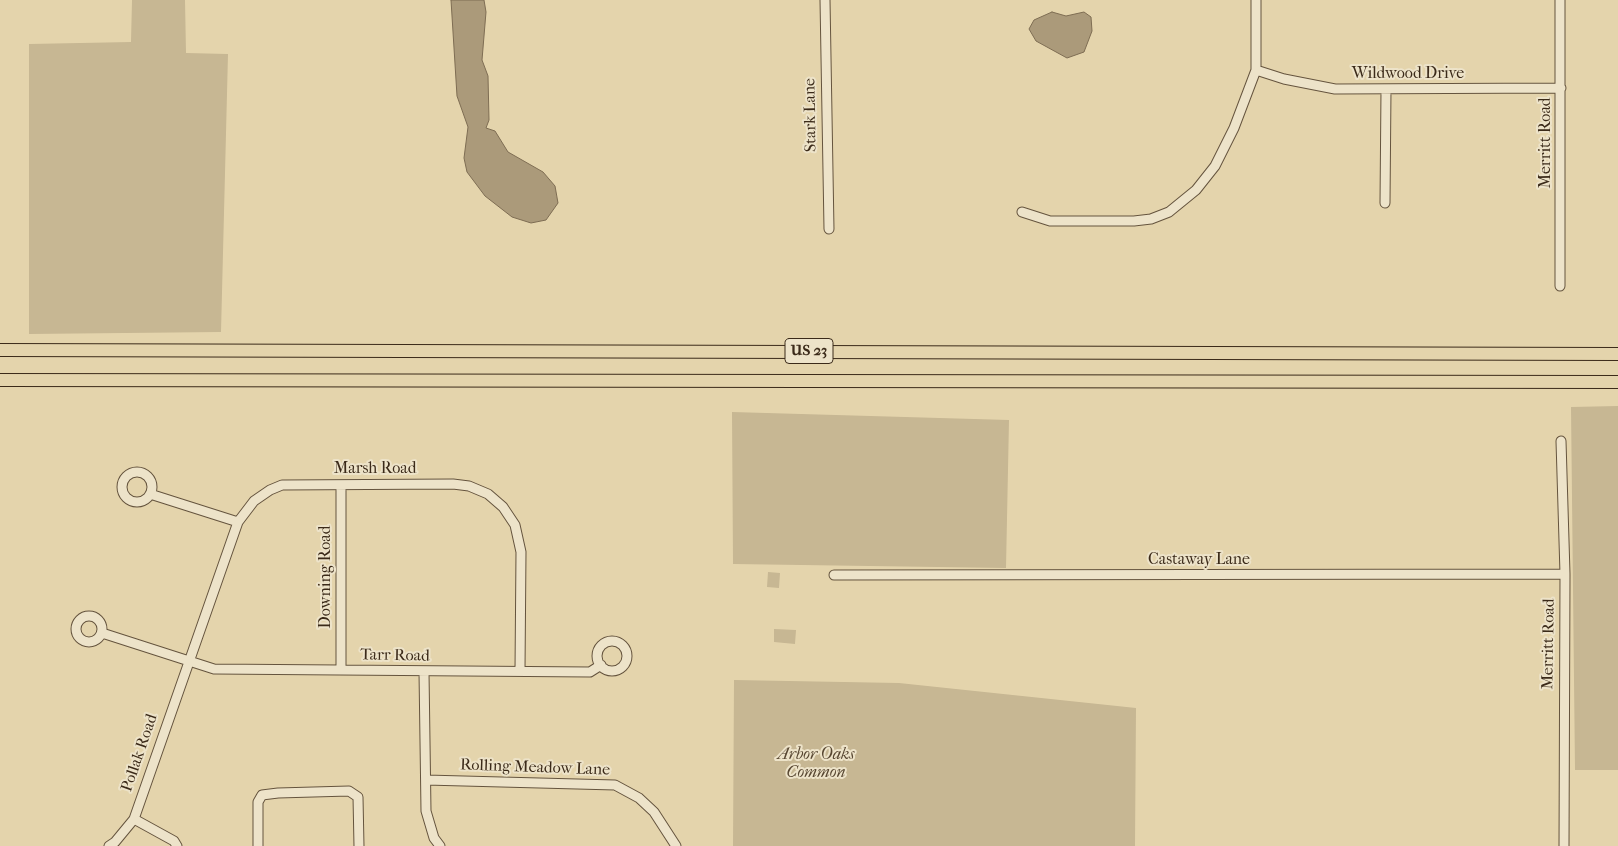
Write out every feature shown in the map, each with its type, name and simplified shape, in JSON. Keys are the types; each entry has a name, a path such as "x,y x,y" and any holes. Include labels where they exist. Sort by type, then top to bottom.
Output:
{"highway":[{"name":"US 23","path":"0,350 1618,354"},
{"name":"US 23","path":"0,380 1618,382"}],"street":[{"name":"Stark Lane","path":"825,0 829,230"},
{"path":"1022,212 1050,222 1151,219 1168,212 1196,190 1215,166 1234,128 1256,70 1256,0"},
{"name":"Merritt Road","path":"1560,0 1560,286"},
{"name":"Wildwood Drive","path":"1256,70 1284,79 1335,89 1561,88"},
{"path":"1385,203 1386,90"},
{"name":"Merritt Road","path":"1561,442 1565,574 1564,846"},
{"name":"Marsh Road","path":"188,662 238,522 254,501 270,490 282,485 452,484 469,486 488,494 503,507 515,525 521,552 520,670"},
{"name":"Downing Road","path":"341,485 341,670"},
{"path":"150,494 238,522"},
{"name":"Castaway Lane","path":"834,575 1565,574"},
{"name":"Tarr Road","path":"102,633 214,669 590,672 601,665"},
{"name":"Pollak Road","path":"109,846 115,842 134,819 188,662"},
{"path":"424,672 426,811 434,838 440,846"},
{"name":"Rolling Meadow Lane","path":"426,780 615,784 639,798 654,812 676,846"},
{"path":"258,846 258,802 262,795 278,792 349,791 358,797 359,846"},
{"path":"134,819 174,841 178,846"}],"green space":[{"path":"132,0 185,0 186,53 228,54 221,332 29,334 29,44 131,42"},
{"path":"1618,406 1618,770 1575,770 1571,407"},
{"path":"732,412 1009,420 1006,568 733,564"},
{"path":"768,572 780,573 779,588 767,587"},
{"path":"774,629 796,630 795,644 774,642"},
{"name":"Arbor Oaks Common","path":"734,680 899,683 1136,708 1135,846 733,846"}],"shaded area":[{"path":"451,0 484,0 486,12 482,60 488,76 489,120 486,128 495,131 508,152 543,172 555,186 558,203 546,220 531,223 512,217 485,196 467,172 464,158 468,127 457,96"},
{"path":"1052,12 1066,16 1084,12 1091,17 1092,31 1084,52 1067,58 1036,41 1029,29 1034,20"}]}
